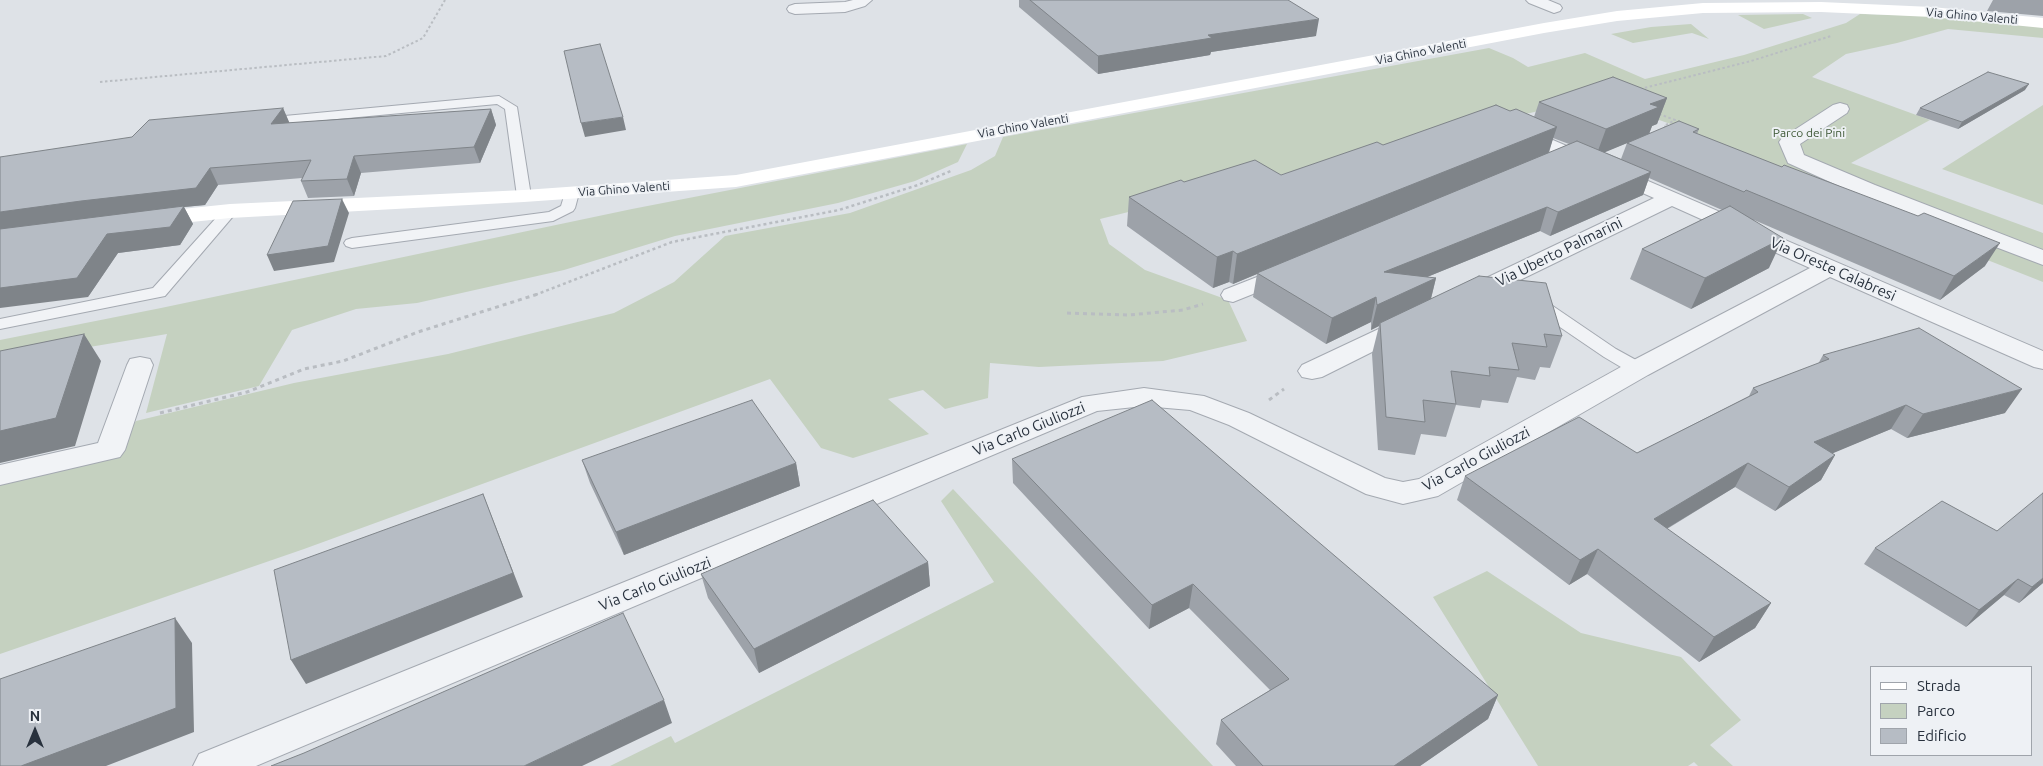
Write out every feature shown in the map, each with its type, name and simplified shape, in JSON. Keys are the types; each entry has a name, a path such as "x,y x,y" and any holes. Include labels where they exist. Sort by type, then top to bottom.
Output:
{"main road":[{"path":"1641,0 1661,11"},
{"name":"Via Ghino Valenti","path":"136,221 230,211 524,196 736,181 1544,28 1661,11 1703,8 1821,7 1932,12 2043,23"}],"street":[{"path":"795,9 845,6 860,4 864,0"},
{"path":"1534,0 1554,8"},
{"path":"1840,109 1789,142 1795,159 1867,190 2043,258"},
{"name":"Via Oreste Calabresi","path":"1502,124 2043,361"},
{"path":"1543,165 1570,154"},
{"path":"1596,165 1622,155"},
{"name":"Via Uberto Palmarini","path":"1312,370 1672,198"},
{"path":"1233,295 1306,264"},
{"name":"Via Carlo Giuliozzi","path":"213,766 1092,403 1144,397 1194,402 1239,419 1377,487 1403,493 1427,488 1638,369 1830,268"},
{"path":"0,475 110,450 140,365"}],"lane":[{"path":"251,123 499,100 511,107 524,196"},
{"path":"352,243 553,216 568,208 572,193"},
{"path":"0,324 159,292 230,211"},
{"path":"1525,295 1610,353 1638,369"}],"path":[{"path":"100,82 386,56 423,38 445,0"},
{"path":"1633,91 1751,61 1834,35"},
{"path":"1658,113 1675,120 1664,126 1672,130"},
{"path":"120,422 248,392 304,369 343,361 418,332 530,297 672,242 839,210 918,185 975,160 987,142 980,134"},
{"path":"1067,312 1129,315 1183,310 1233,295"},
{"path":"1271,398 1284,390"}],"green space":[{"path":"1803,14 1812,18 1764,29 1738,15"},
{"name":"Parco dei Pini","path":"1860,14 1941,16 2043,26 2043,38 1948,29 1846,54 1812,77 1930,120 1851,163 2043,233 2043,282 1727,157 1676,126 1595,97 1100,219 1109,244 1145,270 1228,300 1247,341 1163,361 1039,367 990,363 988,398 945,409 923,390 888,399 929,434 853,458 821,448 770,379 304,549 0,654 0,483 116,451 136,421 294,383 448,354 614,313 674,282 725,236 850,213 971,170 995,156 1003,137 1489,48 1513,58 1528,67 1585,53 1645,79 1744,55 1846,23"},
{"path":"1691,24 1709,39 1692,33 1633,43 1611,34 1651,27"},
{"path":"2043,105 2043,205 1942,169"},
{"path":"967,144 958,162 915,181 838,203 675,236 564,270 417,303 356,309 292,330 259,386 146,413 167,334 0,362 0,340 632,209"},
{"path":"953,489 1213,766 610,766 671,736 675,743 994,582 941,501"},
{"path":"1487,571 1581,633 1681,657 1741,720 1710,745 1733,766 1698,766 1694,762 1688,766 1538,766 1433,597"}],"building":[{"path":"1030,0 1288,0 1319,19 1208,35 1212,38 1098,56"},
{"path":"600,44 623,117 581,123 564,51"},
{"path":"1988,72 2029,84 1962,122 1920,108"},
{"path":"1613,77 1667,98 1650,104 1659,107 1606,129 1539,102"},
{"path":"1496,105 1510,111 1516,109 1557,127 1237,254 1233,251 1217,257 1129,197 1181,180 1184,182 1255,160 1281,175 1377,142 1383,145"},
{"path":"283,108 271,124 491,109 474,147 354,156 347,179 301,181 311,160 210,168 196,188 0,212 0,157 132,137 149,120"},
{"path":"1679,121 1699,129 1693,132 1782,167 1784,165 1918,216 1924,213 2000,243 1954,276 1627,143"},
{"path":"1577,141 1651,172 1558,212 1547,207 1384,272 1436,278 1377,305 1376,297 1332,318 1257,273"},
{"path":"342,199 328,246 267,255 293,201"},
{"path":"184,206 170,227 107,234 77,278 0,288 0,229"},
{"path":"1730,206 1783,238 1705,278 1642,249"},
{"path":"1479,276 1546,283 1562,336 1544,334 1547,347 1512,343 1519,370 1489,367 1490,376 1451,371 1456,404 1423,400 1425,422 1386,417 1380,323"},
{"path":"1919,328 2022,389 1923,414 1906,405 1814,442 1835,455 1789,487 1748,463 1654,519 1771,603 1714,637 1598,549 1580,560 1465,476 1579,417 1637,453 1758,392 1753,388 1829,359 1823,355"},
{"path":"84,334 56,418 0,431 0,351"},
{"path":"752,400 796,463 616,532 582,460"},
{"path":"1152,400 1498,695 1394,766 1263,766 1221,720 1289,679 1193,584 1152,605 1012,459"},
{"path":"2043,493 2043,578 2032,587 2018,579 1979,610 1875,548 1942,501 1997,531"},
{"path":"483,494 513,573 291,660 274,570"},
{"path":"873,500 928,562 754,649 701,574"},
{"path":"623,613 664,700 524,766 271,766 304,753"},
{"path":"175,618 176,708 21,766 0,766 0,679"}]}
